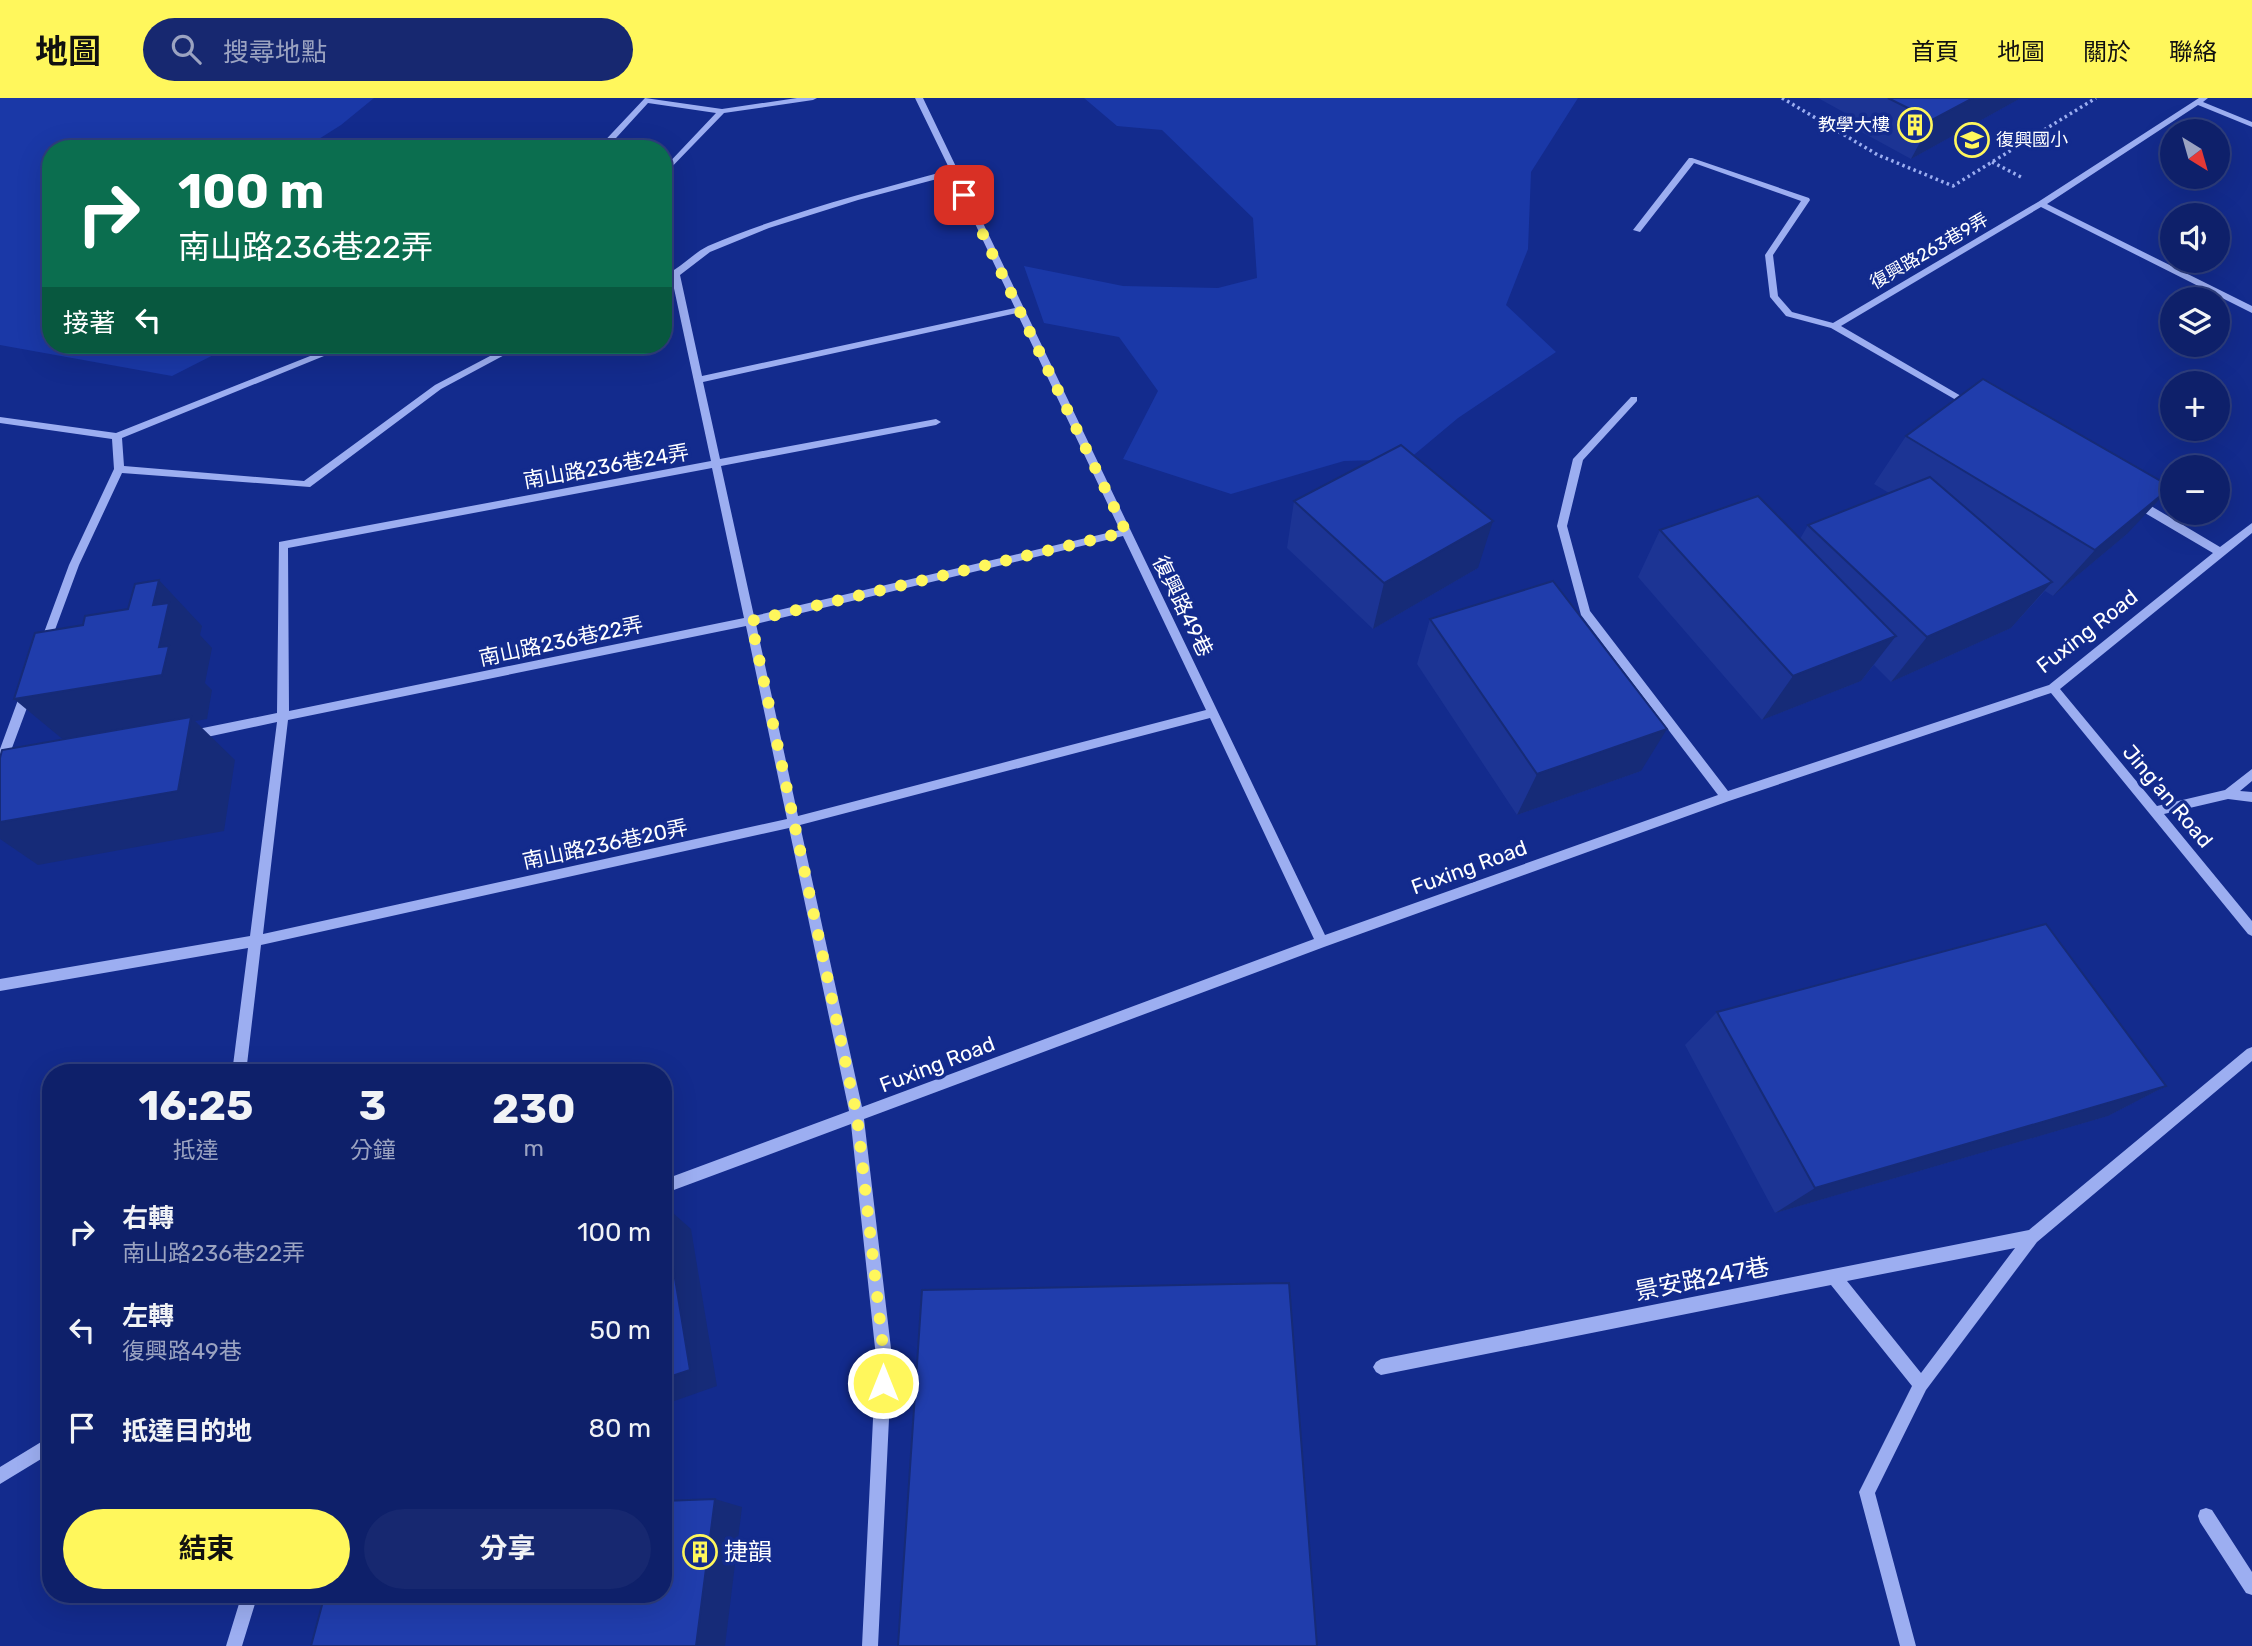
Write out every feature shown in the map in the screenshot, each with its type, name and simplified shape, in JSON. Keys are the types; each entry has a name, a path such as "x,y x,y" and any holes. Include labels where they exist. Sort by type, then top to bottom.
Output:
{"street":[{"path":"609,140 648,99 722,111 813,98"},
{"name":"復興路49巷","path":"919,98 1322,942"},
{"path":"2201,100 2252,125"},
{"name":"復興路263巷9弄","path":"1833,326 2041,204 2201,100"},
{"path":"672,164 722,111"},
{"path":"672,274 707,250 766,226 855,198 953,172"},
{"path":"672,287 698,380 857,1116 884,1357 870,1646"},
{"path":"698,380 1019,310"},
{"path":"1833,326 1976,409"},
{"path":"119,469 306,485 438,387 501,354"},
{"path":"1634,399 1578,459 1562,526 1585,612 1726,797"},
{"path":"0,420 117,436"},
{"name":"南山路236巷24弄","path":"283,718 283,545 936,422"},
{"path":"2128,498 2221,553"},
{"name":"Fuxing Road","path":"672,1184 1322,942 1726,797 2053,688 2252,527"},
{"name":"南山路236巷22弄","path":"175,738 751,621 1126,532"},
{"name":"Jing'an Road","path":"2053,688 2157,811 2252,930"},
{"name":"南山路236巷20弄","path":"0,985 256,941 794,822 1213,713"},
{"path":"240,1064 283,718"},
{"path":"0,772 13,769"},
{"path":"2228,794 2252,774"},
{"path":"2157,811 2228,794 2252,797"},
{"path":"1908,1646 1867,1492 1921,1385 2032,1237 2252,1053"},
{"name":"景安路247巷","path":"1381,1367 2032,1237"},
{"path":"1833,1276 1921,1385"},
{"path":"0,1476 42,1450"},
{"path":"2206,1516 2252,1587"},
{"path":"234,1646 247,1603"}],"lane":[{"path":"1637,230 1692,160 1806,200 1769,255 1774,297 1789,314 1833,326"},
{"path":"2041,204 2252,310"},
{"path":"42,652 74,565 119,469 117,436 323,354"},
{"path":"0,764 33,677"}],"path":[{"path":"1782,98 1878,155 1953,186 2096,98"}],"shaded area":[{"path":"0,98 374,98 317,140 42,140 42,353 0,345"},
{"path":"1084,98 1578,98 1531,172 1528,249 1506,305 1556,352 1458,418 1409,459 1344,461 1231,494 1123,459 1158,391 1119,337 1044,323 1024,266 1123,286 1218,288 1257,278 1253,218 1162,130 1117,126"},
{"path":"50,354 215,354 172,376"}],"building":[{"path":"1888,98 1973,98 1932,120"},
{"path":"1983,379 2160,481 2160,496 2095,550 1906,436"},
{"path":"1401,445 1493,521 1384,583 1294,501"},
{"path":"1930,477 2052,582 1927,637 1808,525"},
{"path":"1758,496 1896,636 1793,676 1660,530"},
{"path":"159,580 153,605 169,603 159,647 169,646 162,675 14,699 35,633 83,625 85,616 128,609 135,584"},
{"path":"1553,581 1667,729 1537,774 1430,619"},
{"path":"191,717 178,791 0,822 2,750"},
{"path":"2046,924 2166,1086 1815,1188 1717,1012"},
{"path":"672,1260 690,1370 672,1376"},
{"path":"1289,1283 1317,1646 898,1646 922,1290"},
{"name":"捷韻","path":"715,1499 696,1646 311,1646 323,1603 672,1603 672,1501"}],"place":[{"name":"教學大樓","path":"1915,125"},
{"name":"復興國小","path":"1972,140"},
{"name":"捷韻","path":"700,1552"}],"route":[{"path":"883,1383 884,1357 857,1116 751,621 1126,532 964,195"}]}
